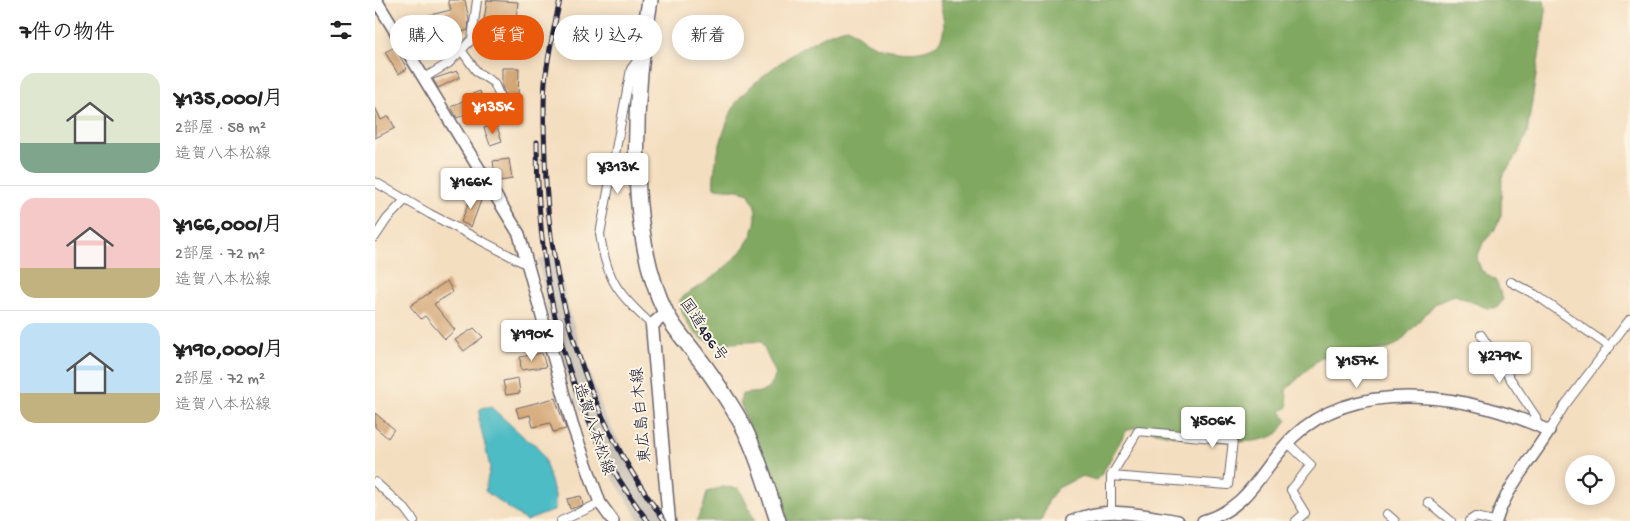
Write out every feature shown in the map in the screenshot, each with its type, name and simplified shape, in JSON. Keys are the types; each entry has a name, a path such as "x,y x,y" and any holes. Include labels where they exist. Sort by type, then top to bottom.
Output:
{"highway":[{"name":"国道486号","path":"648,15 651,0"},
{"name":"国道486号","path":"641,60 637,157 640,209 654,285 666,313 678,334 698,357 736,414 756,458 778,521"}],"main road":[{"path":"652,325 666,313"},
{"name":"東広島白木線","path":"652,325 669,521"}],"street":[{"name":"造賀八本松線","path":"376,0 519,234 571,424 600,503 613,521"},
{"path":"462,49 472,39 477,0"},
{"path":"462,51 477,72 493,83 507,113"},
{"path":"424,78 452,60"},
{"path":"637,60 631,69 602,215 600,234 603,256 610,275 623,299 652,325"},
{"path":"375,182 430,214 526,264"},
{"path":"375,237 387,219 407,199"},
{"path":"1511,282 1536,295 1610,347"},
{"path":"1469,521 1475,517 1495,521 1500,507 1565,405 1630,319"},
{"path":"1481,335 1536,417 1537,426"},
{"path":"1203,521 1219,516 1243,500 1288,443 1308,424 1327,412 1371,399 1398,396 1486,408 1510,414 1549,431"},
{"path":"1111,476 1228,485 1233,440 1138,432 1111,476 1111,511"},
{"path":"1288,443 1311,465 1291,490 1305,513 1296,521"},
{"path":"375,482 405,509 414,521"},
{"path":"1428,502 1451,521"},
{"path":"561,521 600,503"},
{"path":"1073,521 1090,514 1111,511 1178,521"},
{"path":"1387,514 1395,521"}],"shaded area":[{"path":"556,252 569,312 605,416 629,460 670,521 640,521 606,467 589,432 573,394 549,319 538,261"}],"green space":[{"path":"939,0 1544,0 1546,12 1527,133 1518,153 1502,177 1501,216 1494,231 1483,243 1477,258 1481,270 1496,281 1503,299 1497,308 1487,308 1455,295 1435,304 1399,343 1388,349 1321,357 1286,390 1288,407 1281,411 1287,420 1278,433 1266,439 1230,442 1209,441 1137,427 1126,431 1102,474 1096,480 1082,476 1058,488 1049,499 1041,521 781,521 740,402 742,394 767,389 776,374 761,342 721,343 703,339 696,334 685,319 680,304 680,300 689,292 715,276 733,260 748,240 756,219 755,207 748,193 714,187 717,155 729,117 738,100 759,79 789,56 822,37 848,28 865,41 878,47 908,52 928,49 936,45 941,39 944,30"},
{"path":"722,487 739,488 755,521 696,521 703,508 707,492"}],"water":[{"path":"491,407 526,439 537,446 544,458 555,495 555,510 526,521 485,491 490,467 479,420 480,409"}],"building":[{"path":"448,0 465,0 469,20 468,30 462,32 462,15 430,15 451,10"},
{"path":"487,0 518,2 517,15 485,15"},
{"path":"390,50 390,60 402,60 407,69 398,74 385,52"},
{"path":"502,68 519,68 518,98 507,98 502,87"},
{"path":"457,71 460,77 438,88 433,79"},
{"path":"480,91 489,120 476,124 472,111 457,118 451,107 468,98 467,96"},
{"path":"375,107 381,120 389,116 395,128 375,138"},
{"path":"496,124 502,141 490,145 484,128"},
{"path":"509,159 512,179 496,182 493,161"},
{"path":"472,194 482,198 471,227 461,222"},
{"path":"447,281 453,292 434,304 455,330 445,339 425,316 421,319 410,306"},
{"path":"474,328 483,337 464,351 455,340"},
{"path":"542,353 546,367 521,370 520,357"},
{"path":"518,378 520,393 506,395 503,381"},
{"path":"555,398 566,429 553,432 550,423 533,427 530,415 519,418 516,408"},
{"path":"375,413 394,429 388,438 375,427"},
{"path":"581,496 583,505 570,509 567,499"}],"railway":[{"path":"560,0 546,72 544,120 548,207 563,303 593,395 613,439 637,481 665,521"},
{"path":"537,142 538,192 543,242 550,292 561,341 576,389 595,435 619,479 648,521"}]}
